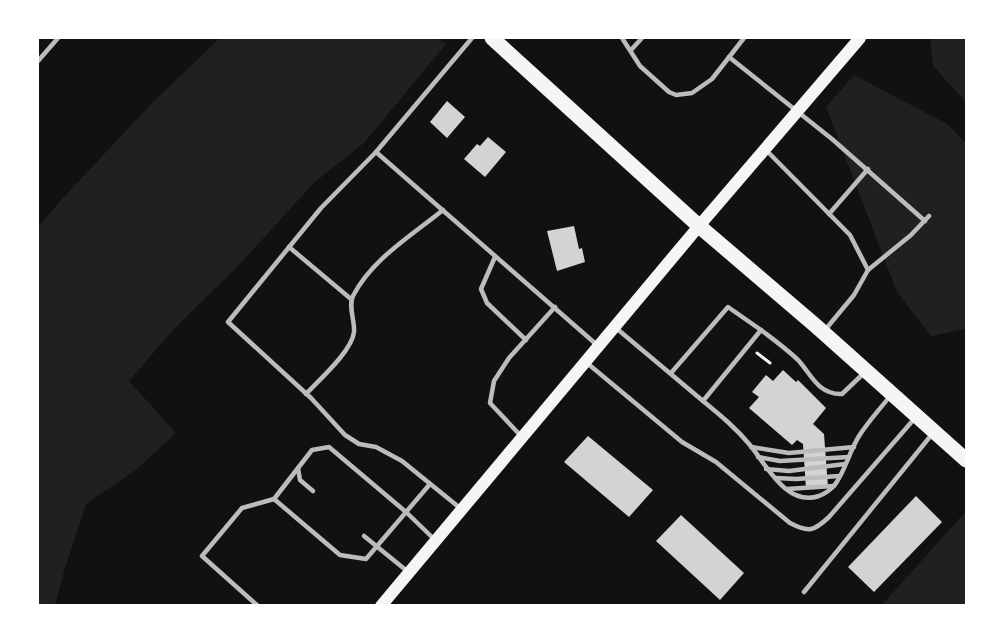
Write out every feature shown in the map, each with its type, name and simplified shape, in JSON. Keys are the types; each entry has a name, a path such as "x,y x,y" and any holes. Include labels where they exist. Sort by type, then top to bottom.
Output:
{"main road":[{"path":"492,38 699,226 966,460"},
{"path":"381,606 699,226 860,38"}],"lane":[{"path":"38,61 58,38"},
{"path":"462,510 402,461 376,447 359,444 345,435 306,394 228,322 321,208 376,152 472,38"},
{"path":"622,38 640,66 669,92 676,95 692,93 712,79 744,38"},
{"path":"630,50 642,38"},
{"path":"729,57 868,169 924,221"},
{"path":"765,149 850,235 868,270"},
{"path":"376,152 600,347"},
{"path":"829,214 868,169"},
{"path":"306,394 347,349 354,334 351,299 366,274 443,210"},
{"path":"823,333 854,295 868,270 911,235 929,216"},
{"path":"289,247 351,299"},
{"path":"495,257 481,289 487,303 526,340"},
{"path":"671,373 728,307 761,330 798,361 812,380 825,391 842,394 866,371"},
{"path":"523,438 490,403 494,381 509,357 555,308"},
{"path":"616,327 731,424 766,469 798,497 812,498 824,494 834,486 859,435 892,394"},
{"path":"703,401 761,330"},
{"path":"587,362 682,442 716,462 790,523 802,530 816,529 829,517 917,416"},
{"path":"804,592 935,431"},
{"path":"258,606 202,556 242,508 273,499 312,450 329,447 406,512 436,541"},
{"path":"751,447 789,453 854,447"},
{"path":"758,457 780,461 849,457"},
{"path":"766,469 789,471 845,464"},
{"path":"298,468 300,480 313,491"},
{"path":"776,478 839,476"},
{"path":"273,499 340,555 366,559 430,483"},
{"path":"787,489 834,486"},
{"path":"364,536 409,573"}],"path":[{"path":"749,345 770,363"}],"shaded area":[{"path":"220,38 437,38 446,44 364,143 314,183 239,265 173,330 129,381 176,433 136,470 86,504 55,605 38,605 38,227 154,101"},
{"path":"930,38 966,38 966,102 933,66"},
{"path":"854,75 947,124 966,143 966,329 931,336 897,292 826,107"},
{"path":"966,511 966,605 882,605"}],"building":[{"path":"447,101 465,117 447,138 430,122"},
{"path":"488,137 506,152 485,177 464,159 477,144 480,146"},
{"path":"574,226 579,249 582,248 585,262 557,271 547,231"},
{"path":"783,370 796,382 798,380 826,408 813,424 824,434 828,487 806,489 803,444 797,440 792,445 749,408 759,397 752,392 766,375 773,381"},
{"path":"588,436 653,490 629,517 564,462"},
{"path":"916,496 942,522 874,592 848,567"},
{"path":"681,515 744,573 720,600 656,541"}]}
